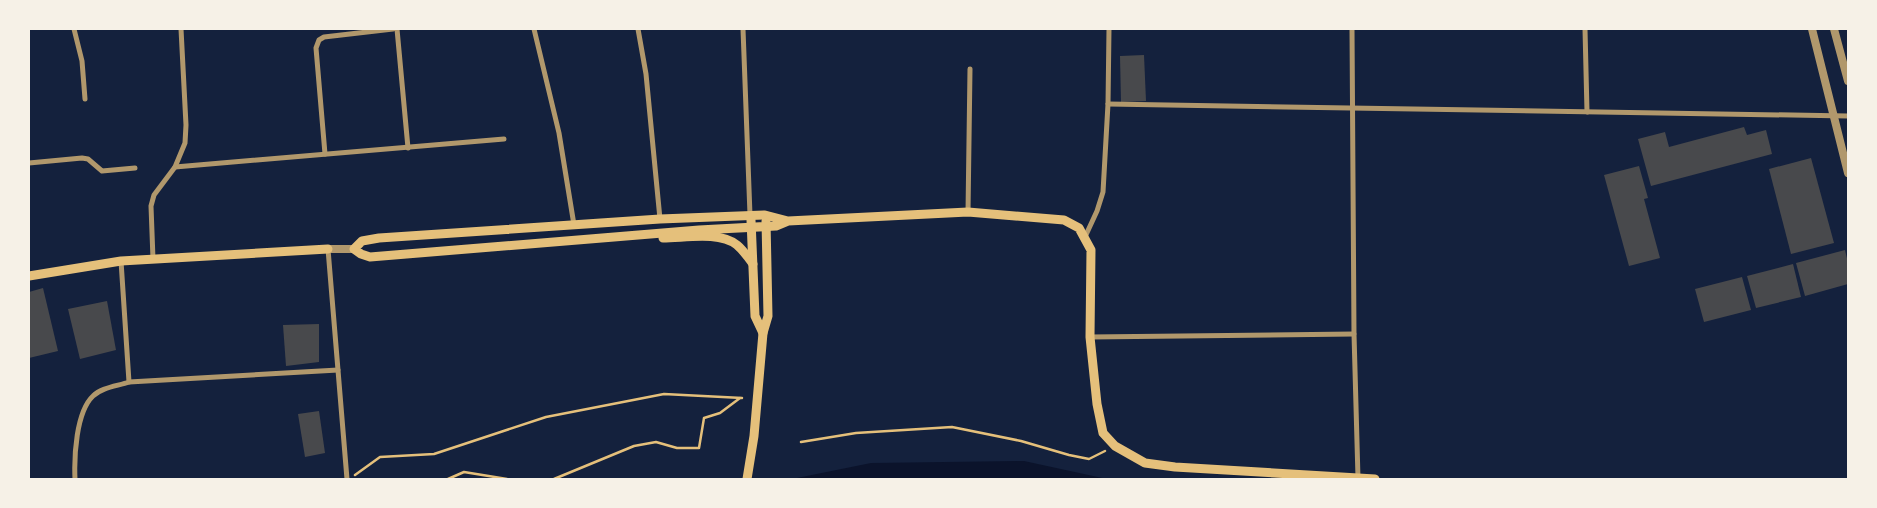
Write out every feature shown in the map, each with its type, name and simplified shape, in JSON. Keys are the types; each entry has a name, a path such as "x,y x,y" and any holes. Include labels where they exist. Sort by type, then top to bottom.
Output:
{"main road":[{"path":"788,221 776,226 766,227 751,226 370,257 354,249 362,241 369,240 660,218 765,215 788,221 968,212 1064,220 1079,228 1091,250 1090,336 1097,404 1103,433 1115,446 1144,462 1175,467 1375,479"},
{"path":"750,215 755,316 763,333"},
{"path":"748,479 754,436 763,333 768,316 765,215"},
{"path":"622,236 638,239 709,237 721,239 739,247 752,264"},
{"path":"29,276 121,261 328,249"}],"street":[{"path":"74,29 82,61 85,99"},
{"path":"153,259 151,206 154,196 175,167 185,143 186,125 181,29"},
{"path":"325,154 317,43 324,37 393,29"},
{"path":"397,29 408,148"},
{"path":"534,29 559,133 574,225"},
{"path":"638,29 646,74 660,218"},
{"path":"743,29 750,215"},
{"path":"1085,237 1103,192 1108,104 1109,29"},
{"path":"1352,29 1354,334 1358,478"},
{"path":"1585,29 1587,112"},
{"path":"1812,29 1848,173"},
{"path":"1834,29 1848,82"},
{"path":"968,212 970,69"},
{"path":"1108,104 1848,116"},
{"path":"175,167 504,139"},
{"path":"29,164 82,158 88,159 102,171 135,168"},
{"path":"347,479 328,249 354,249"},
{"path":"121,261 129,382"},
{"path":"1090,336 1354,334"},
{"path":"75,479 74,458 76,438 86,405 92,396 102,390 129,382 338,370"}],"path":[{"path":"353,479 354,476 380,457 434,454 546,417 664,394 742,398 720,413 704,418 699,448 677,448 656,442 648,443 634,446 554,479"},
{"path":"801,442 856,433 952,427 1021,441 1069,456 1090,459 1115,446"},
{"path":"448,479 464,472 507,479"}],"water":[{"path":"1024,461 1107,479 792,479 871,463"}],"building":[{"path":"1144,55 1146,101 1121,102 1120,56"},
{"path":"1744,127 1747,135 1766,130 1772,154 1651,186 1638,139 1665,132 1669,147"},
{"path":"1811,158 1834,243 1791,254 1769,169"},
{"path":"1639,166 1648,198 1644,199 1660,258 1629,266 1604,175"},
{"path":"1845,250 1848,263 1848,284 1805,296 1796,263"},
{"path":"1793,264 1801,297 1756,308 1747,276"},
{"path":"1742,277 1751,310 1704,322 1695,289"},
{"path":"43,288 58,351 29,358 29,292"},
{"path":"107,301 116,350 80,359 68,309"},
{"path":"319,324 319,362 286,366 283,325"},
{"path":"319,411 325,453 305,457 298,414"}]}
